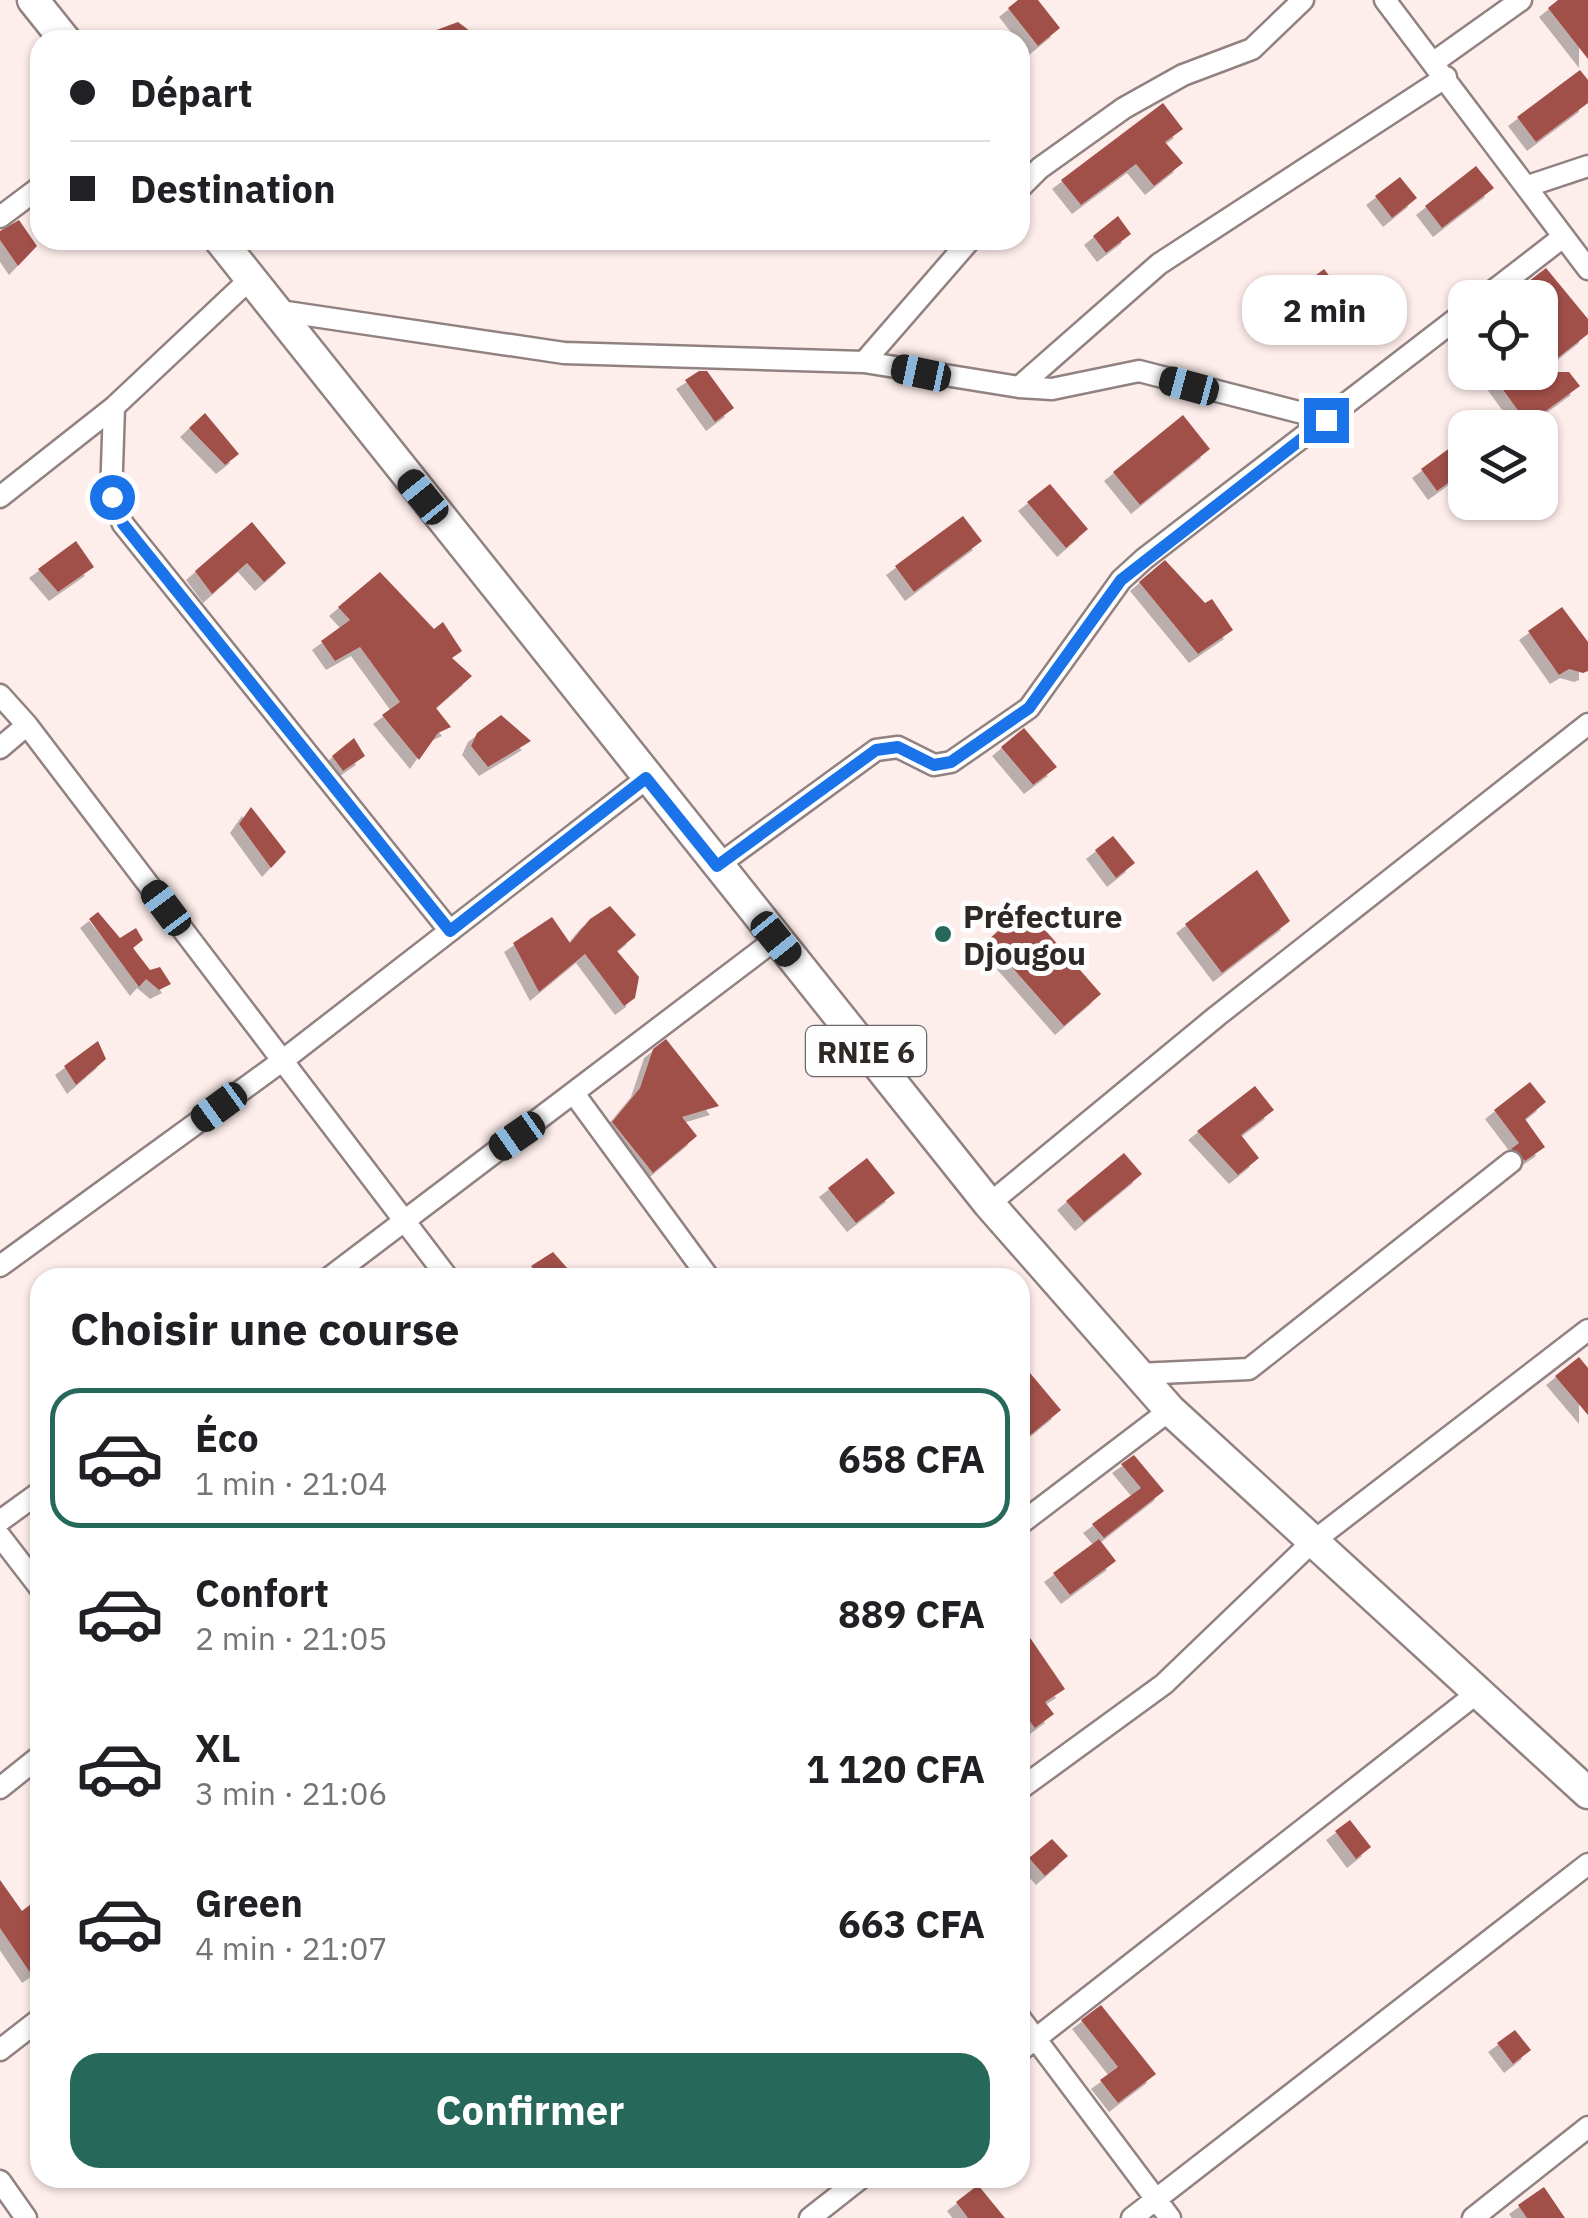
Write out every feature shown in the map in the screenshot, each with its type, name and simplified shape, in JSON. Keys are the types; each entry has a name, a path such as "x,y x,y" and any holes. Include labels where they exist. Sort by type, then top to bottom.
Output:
{"main road":[{"path":"34,0 58,30"},
{"name":"RNIE 6","path":"227,250 989,1204 1137,1374 1311,1543 1588,1793"}],"street":[{"path":"1030,178 1124,108 1182,75 1252,49 1303,0"},
{"path":"1385,0 1588,269"},
{"path":"1019,387 1159,264 1440,70 1522,0"},
{"path":"1528,186 1588,166"},
{"path":"0,217 30,194"},
{"path":"1507,280 1562,238"},
{"path":"864,362 961,250"},
{"path":"0,497 114,407 249,280"},
{"path":"274,310 564,353 864,362 1019,387 1052,389 1139,371 1326,420"},
{"path":"717,866 876,750 898,747 934,765 951,762 1029,708 1121,580 1448,325"},
{"path":"114,407 112,497 123,524 450,931"},
{"path":"0,696 27,725 440,1268"},
{"path":"989,1204 1188,1039 1588,724"},
{"path":"0,748 27,725"},
{"path":"0,1266 282,1062 646,778"},
{"path":"341,1268 402,1218 575,1095 776,939"},
{"path":"575,1095 702,1268"},
{"path":"1137,1374 1249,1369 1511,1162"},
{"path":"1030,1782 1164,1684 1311,1543 1588,1330"},
{"path":"1030,1516 1170,1410"},
{"path":"0,1521 30,1499"},
{"path":"0,1536 30,1575"},
{"path":"1030,2043 1476,1694"},
{"path":"0,1788 30,1764"},
{"path":"1132,2218 1588,1864"},
{"path":"0,2050 30,2027"},
{"path":"1030,2047 1170,2218"},
{"path":"1472,2218 1588,2128"},
{"path":"0,2180 26,2218"},
{"path":"810,2218 848,2188"}],"building":[{"path":"1018,0 1038,0 1060,28 1038,46 1030,30 1025,30 1008,8"},
{"path":"1558,0 1588,0 1588,59 1548,8"},
{"path":"458,22 469,30 436,30"},
{"path":"1580,70 1588,80 1588,103 1536,142 1517,117"},
{"path":"1163,103 1183,129 1165,142 1183,163 1154,186 1136,164 1081,205 1061,180"},
{"path":"1476,166 1494,188 1442,228 1425,206"},
{"path":"1400,177 1417,198 1392,218 1375,196"},
{"path":"1118,216 1131,234 1106,253 1093,236"},
{"path":"19,220 30,236 30,250 33,250 18,266 0,240 0,231"},
{"path":"1546,268 1556,280 1530,280"},
{"path":"1324,269 1355,309 1335,325 1303,285"},
{"path":"1558,283 1588,319 1588,334 1558,358"},
{"path":"699,371 707,371 734,408 715,422 685,380"},
{"path":"1558,372 1569,372 1580,386 1547,410 1518,410 1503,390 1558,390"},
{"path":"205,413 239,454 225,465 189,428"},
{"path":"1183,415 1210,449 1140,505 1113,472"},
{"path":"1448,449 1448,483 1437,491 1421,469"},
{"path":"1050,484 1088,529 1066,548 1027,502"},
{"path":"963,516 982,541 914,592 895,566"},
{"path":"252,522 286,563 264,582 247,563 212,594 195,571"},
{"path":"76,541 94,567 58,592 38,569"},
{"path":"1165,560 1205,603 1212,599 1233,630 1198,654 1139,582"},
{"path":"380,572 434,629 443,622 462,651 452,658 472,676 436,708 451,727 438,733 419,760 382,715 400,702 360,647 335,661 321,641 350,620 338,607"},
{"path":"1562,607 1588,642 1588,671 1583,673 1569,669 1559,675 1528,631"},
{"path":"501,715 531,741 488,767 471,746 477,733"},
{"path":"1024,728 1057,767 1033,785 1001,747"},
{"path":"354,738 365,756 343,771 332,756"},
{"path":"251,807 286,852 271,868 239,824"},
{"path":"1113,836 1135,863 1116,878 1095,850"},
{"path":"1257,870 1290,921 1222,973 1185,924"},
{"path":"610,906 636,935 617,951 639,977 635,998 624,1006 585,954 539,992 513,943 552,917 570,943 590,919"},
{"path":"1025,907 1101,994 1064,1026 988,940"},
{"path":"98,912 120,938 136,928 143,940 133,948 150,970 160,967 171,984 159,990 146,979 139,987 89,919"},
{"path":"666,1039 719,1106 682,1117 697,1136 653,1173 612,1122 640,1088 653,1049"},
{"path":"98,1041 106,1059 76,1085 64,1066"},
{"path":"1530,1082 1546,1102 1525,1119 1545,1147 1525,1161 1511,1149 1519,1143 1494,1110"},
{"path":"1255,1086 1274,1110 1241,1135 1259,1158 1238,1175 1197,1131"},
{"path":"1124,1153 1142,1174 1084,1222 1066,1201"},
{"path":"867,1158 895,1193 856,1223 828,1188"},
{"path":"553,1252 567,1268 532,1268"},
{"path":"1579,1357 1588,1368 1588,1415 1555,1376"},
{"path":"1030,1373 1061,1410 1030,1435"},
{"path":"1134,1455 1164,1491 1104,1538 1092,1524 1141,1488 1121,1464"},
{"path":"1099,1539 1116,1561 1070,1595 1053,1573"},
{"path":"1030,1638 1065,1689 1045,1702 1054,1714 1035,1728 1030,1722"},
{"path":"1350,1820 1371,1847 1356,1859 1335,1831"},
{"path":"1052,1839 1068,1856 1045,1876 1030,1857"},
{"path":"0,1880 22,1911 30,1905 30,1973 0,1928"},
{"path":"1101,2005 1156,2074 1118,2103 1100,2080 1118,2067 1081,2020"},
{"path":"1515,2030 1531,2050 1513,2064 1497,2043"},
{"path":"1544,2187 1565,2218 1527,2218 1518,2205"},
{"path":"974,2188 980,2188 1005,2218 968,2218 956,2202"}],"place":[{"name":"Préfecture Djougou","path":"943,934"}],"route":[{"path":"112,497 123,524 450,931 646,778 717,866 876,750 898,747 934,765 951,762 1029,708 1058,674 1121,580 1144,558 1326,420"}]}
